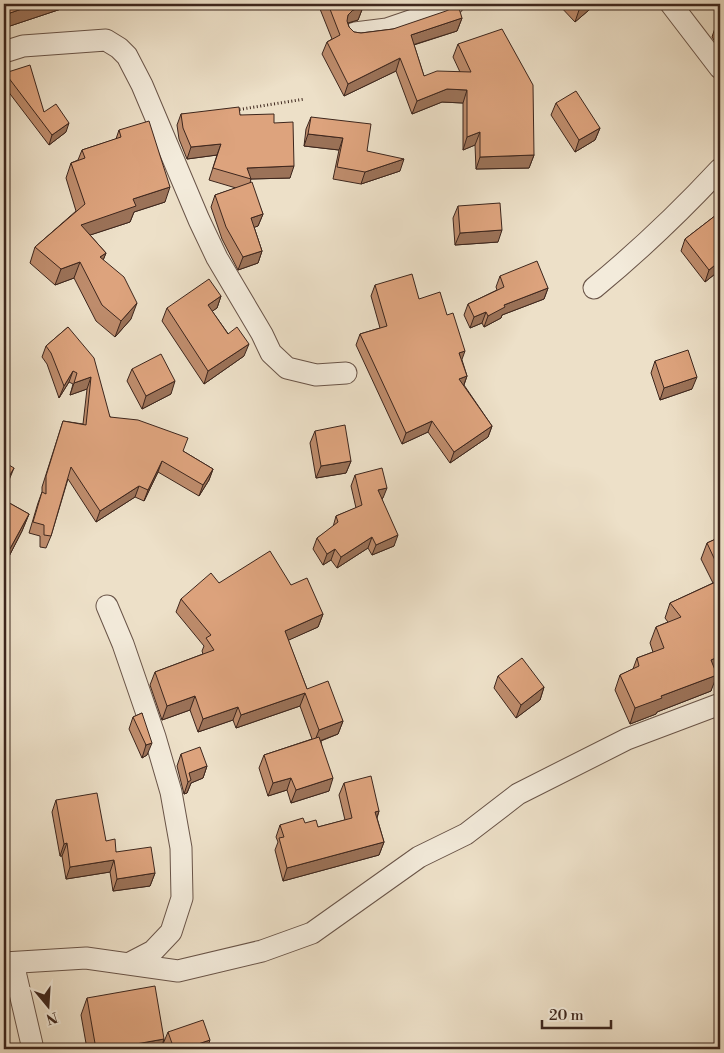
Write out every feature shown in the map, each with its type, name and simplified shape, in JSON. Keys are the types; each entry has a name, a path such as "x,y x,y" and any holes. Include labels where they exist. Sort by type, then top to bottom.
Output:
{"street":[{"path":"355,34 387,29 437,12 453,4"},
{"path":"671,4 688,29 720,68"},
{"path":"4,52 23,46 106,40 119,48 127,56 142,85 172,158 217,258 262,334 271,353 287,368 316,375 346,373"},
{"path":"594,288 624,264 679,212 720,169"},
{"path":"107,606 123,644 155,737 170,792 181,848 182,898 171,932 153,951 128,964"},
{"path":"33,1049 9,963 86,958 178,971 262,951 312,932 419,858 466,834 518,794 626,739 720,704"}],"path":[{"path":"232,110 305,99"}],"building":[{"path":"7,4 36,4 10,13"},
{"path":"328,4 362,4 363,7 353,10 348,15 347,21 349,27 354,32 361,33 393,29 458,5 462,18 411,35 424,76 437,71 471,72 458,44 502,29 533,85 534,155 480,157 480,132 467,137 467,90 447,89 417,101 400,58 348,84 327,42 340,35"},
{"path":"574,4 587,4 579,10"},
{"path":"720,22 720,30 716,25"},
{"path":"30,65 44,112 56,104 69,123 52,135 5,73"},
{"path":"576,91 600,128 579,140 556,103"},
{"path":"239,107 240,115 274,114 274,123 293,122 294,166 247,168 251,179 213,168 221,144 191,147 183,128 181,114"},
{"path":"311,117 371,124 367,151 404,159 365,172 337,167 343,138 308,134"},
{"path":"149,121 170,187 133,199 136,206 81,225 106,253 100,257 124,277 137,303 121,321 102,305 80,262 61,269 35,247 85,204 71,163 85,158 82,150 121,137 119,130"},
{"path":"252,182 263,214 251,218 262,251 243,257 226,227 215,195"},
{"path":"500,203 502,230 460,233 458,206"},
{"path":"720,212 720,261 709,270 685,239"},
{"path":"537,261 548,288 504,305 505,307 488,316 486,312 474,317 468,304 504,287 500,276"},
{"path":"412,274 419,299 440,292 447,315 453,313 465,351 459,353 467,376 459,379 492,426 454,452 432,421 406,433 360,334 387,326 375,285"},
{"path":"209,279 221,296 208,305 228,334 237,327 249,344 208,371 167,308"},
{"path":"68,327 94,358 110,417 138,420 188,438 183,451 213,469 203,485 162,461 148,490 139,486 100,511 71,467 51,536 44,535 44,525 33,522 42,492 46,494 46,476 63,421 86,425 91,377 74,383 77,373 73,371 64,386 51,353 46,346"},
{"path":"688,350 697,377 664,388 655,361"},
{"path":"161,354 175,381 146,396 132,369"},
{"path":"345,425 351,461 321,466 315,431"},
{"path":"4,462 14,468 4,485"},
{"path":"382,468 387,488 378,490 398,535 376,545 372,537 341,557 335,549 327,554 317,538 338,522 336,516 362,505 355,475"},
{"path":"4,500 29,514 6,556 4,554"},
{"path":"720,537 720,571 707,543"},
{"path":"270,551 291,585 307,578 323,614 285,631 307,689 328,681 343,721 319,730 305,693 241,715 238,707 203,719 195,696 167,706 155,672 214,650 206,638 211,635 181,599 211,573 219,583"},
{"path":"720,580 720,656 711,660 717,675 635,708 620,675 639,666 637,658 664,648 656,627 681,617 670,603"},
{"path":"522,658 544,687 521,705 498,676"},
{"path":"142,713 152,743 146,745 133,717"},
{"path":"319,737 333,778 296,790 291,778 273,783 264,755"},
{"path":"200,747 207,766 189,773 191,780 188,782 181,754"},
{"path":"371,776 379,811 375,812 384,842 287,868 279,838 284,837 280,825 303,818 305,823 316,820 318,827 352,818 344,783"},
{"path":"97,793 106,841 115,839 116,852 151,847 155,873 117,879 114,860 70,867 67,843 64,844 56,800"},
{"path":"155,986 164,1039 108,1049 96,1049 87,998"},
{"path":"203,1020 210,1040 183,1049 174,1049 168,1032"}]}
